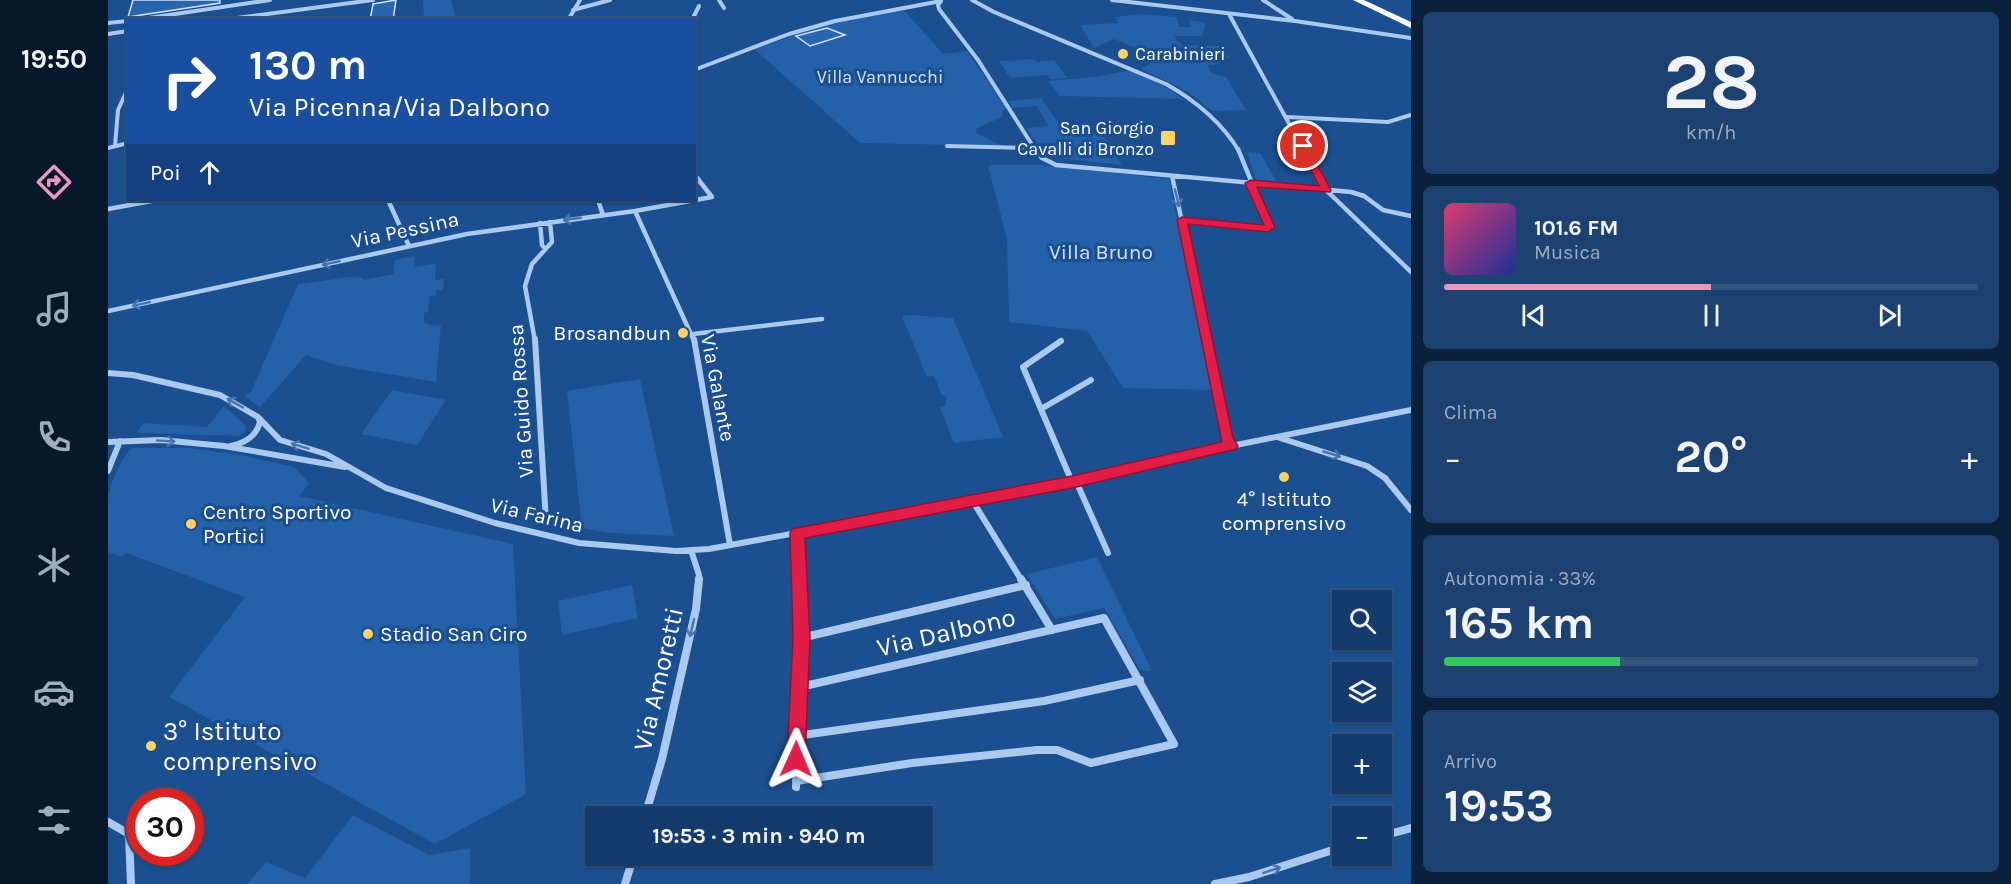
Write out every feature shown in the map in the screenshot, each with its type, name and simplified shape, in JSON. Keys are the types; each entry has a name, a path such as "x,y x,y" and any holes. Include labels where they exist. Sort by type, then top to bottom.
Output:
{"highway":[{"path":"1357,0 1411,25"},
{"path":"1370,0 1411,19"}],"street":[{"path":"150,18 270,0"},
{"path":"235,18 350,1 373,0"},
{"path":"569,18 580,0"},
{"path":"573,10 610,0"},
{"path":"719,0 724,8"},
{"path":"696,69 789,34 835,21 942,0"},
{"path":"942,0 938,5 939,9 978,60 1034,148 1042,158 1056,165 1359,193 1383,210 1411,216"},
{"path":"972,0 994,12 1130,67 1188,96 1226,129 1240,152 1270,227 1268,229 1182,220"},
{"path":"1112,0 1295,21 1411,38"},
{"path":"1263,0 1295,21"},
{"path":"693,18 699,6"},
{"path":"1228,14 1326,190 1411,272"},
{"path":"108,23 126,21"},
{"path":"108,34 126,31"},
{"path":"115,146 118,110 126,92"},
{"path":"1287,117 1388,122 1411,114"},
{"path":"108,148 126,143"},
{"path":"947,146 1034,148"},
{"path":"1172,176 1227,439 1231,446"},
{"name":"Via Pessina","path":"696,177 712,197 696,200"},
{"path":"108,209 152,201"},
{"path":"388,201 409,246"},
{"path":"598,201 603,215"},
{"name":"Via Pessina","path":"108,311 467,234 635,211 690,201"},
{"name":"Via Galante","path":"635,211 693,334 730,545"},
{"path":"540,223 542,245 545,249 552,242 550,222"},
{"name":"Via Guido Rossa","path":"545,249 532,264 525,286 535,332 535,365 546,521"},
{"path":"693,334 822,319"},
{"path":"1061,342 1023,367 1108,553"},
{"name":"Via Farina","path":"108,373 133,375 220,395 258,417 280,440 326,454 386,488 506,526 579,543 676,551 730,545 1074,481 1231,446 1411,410"},
{"path":"1041,409 1091,380"},
{"name":"Via Farina","path":"224,446 236,445 250,438 259,427 258,417"},
{"path":"1276,437 1367,466 1385,478 1411,510"},
{"name":"Via Farina","path":"108,442 161,440 224,446 347,467"},
{"path":"108,471 120,441"},
{"name":"Via Dalbono","path":"800,687 1052,630 972,500"},
{"path":"797,533 801,638 796,784 912,763 1037,750 1057,750 1091,763 1174,744 1104,618 1052,630"},
{"name":"Via Amoretti","path":"648,806 662,759 696,609 699,575 691,550"},
{"name":"Via Dalbono","path":"801,638 1026,585"},
{"path":"796,736 1044,701 1140,680"},
{"path":"108,822 129,834 131,884"},
{"path":"1392,833 1411,828"},
{"path":"1215,884 1249,877 1332,850"},
{"path":"625,884 631,866"}],"green space":[{"path":"423,0 451,0 456,18 424,18"},
{"name":"Villa Vannucchi","path":"903,9 943,54 967,51 1007,108 1003,110 1002,117 977,128 976,133 1003,146 860,143 754,49 826,25"},
{"path":"1142,14 1176,17 1179,27 1191,27 1189,20 1206,23 1202,36 1174,36 1182,45 1221,46 1230,58 1218,58 1220,64 1208,65 1211,73 1226,77 1246,110 1212,111 1187,91 1141,69 1160,58 1114,39 1094,48 1080,25 1118,23 1115,17"},
{"path":"1035,59 1037,62 1054,60 1067,78 1050,79 1048,75 1010,78 999,61"},
{"path":"1132,70 1160,83 1183,99 1060,96 1048,81 1094,77"},
{"path":"1041,98 1062,128 1084,127 1088,133 1103,136 1122,165 1048,157 1026,128 1049,126 1036,106 1013,108 1008,101"},
{"path":"1247,152 1260,153 1277,182 1256,180"},
{"name":"Villa Bruno","path":"1041,165 1169,179 1212,390 1123,388 1087,331 1009,322 1007,239 988,166"},
{"path":"414,256 415,267 436,264 435,280 444,279 443,290 436,290 436,295 430,296 428,312 424,313 424,322 433,326 441,325 436,382 336,365 306,355 260,407 244,396 251,392 298,284 358,276 365,280 393,274 395,260"},
{"path":"902,316 953,318 1003,437 954,443 940,407 946,405 946,398 941,393 934,376 927,377"},
{"path":"640,379 674,536 611,533 582,528 567,391"},
{"path":"392,390 446,400 417,445 361,434"},
{"path":"224,406 246,426 240,436 137,433 143,423 207,427"},
{"name":"Stadio San Ciro","path":"133,448 188,448 241,455 294,467 309,483 299,496 513,544 526,794 435,844 169,697 245,597 126,553 122,557 108,552 109,493 121,463"},
{"path":"1097,557 1152,671 1140,670 1104,608 1055,619 1027,574"},
{"path":"632,585 638,618 562,635 558,601"},
{"path":"353,815 429,855 470,848 470,884 247,884 266,862 305,878"}],"building":[{"path":"133,0 220,0 220,3 128,17"},
{"path":"396,0 393,18 370,18 373,4"},
{"name":"Villa Vannucchi","path":"827,28 845,35 810,46 796,36"}],"place":[{"name":"Carabinieri","path":"1123,54"},
{"name":"San Giorgio Cavalli di Bronzo","path":"1168,138"},
{"name":"Brosandbun","path":"683,333"},
{"name":"4° Istituto comprensivo","path":"1284,477"},
{"name":"Centro Sportivo Portici","path":"191,524"},
{"name":"Stadio San Ciro","path":"368,634"},
{"name":"3° Istituto comprensivo","path":"151,746"}],"route":[{"path":"796,759 801,638 797,533 1072,482 1231,446 1227,439 1182,220 1268,229 1270,227 1251,183 1326,190 1303,146"}]}
